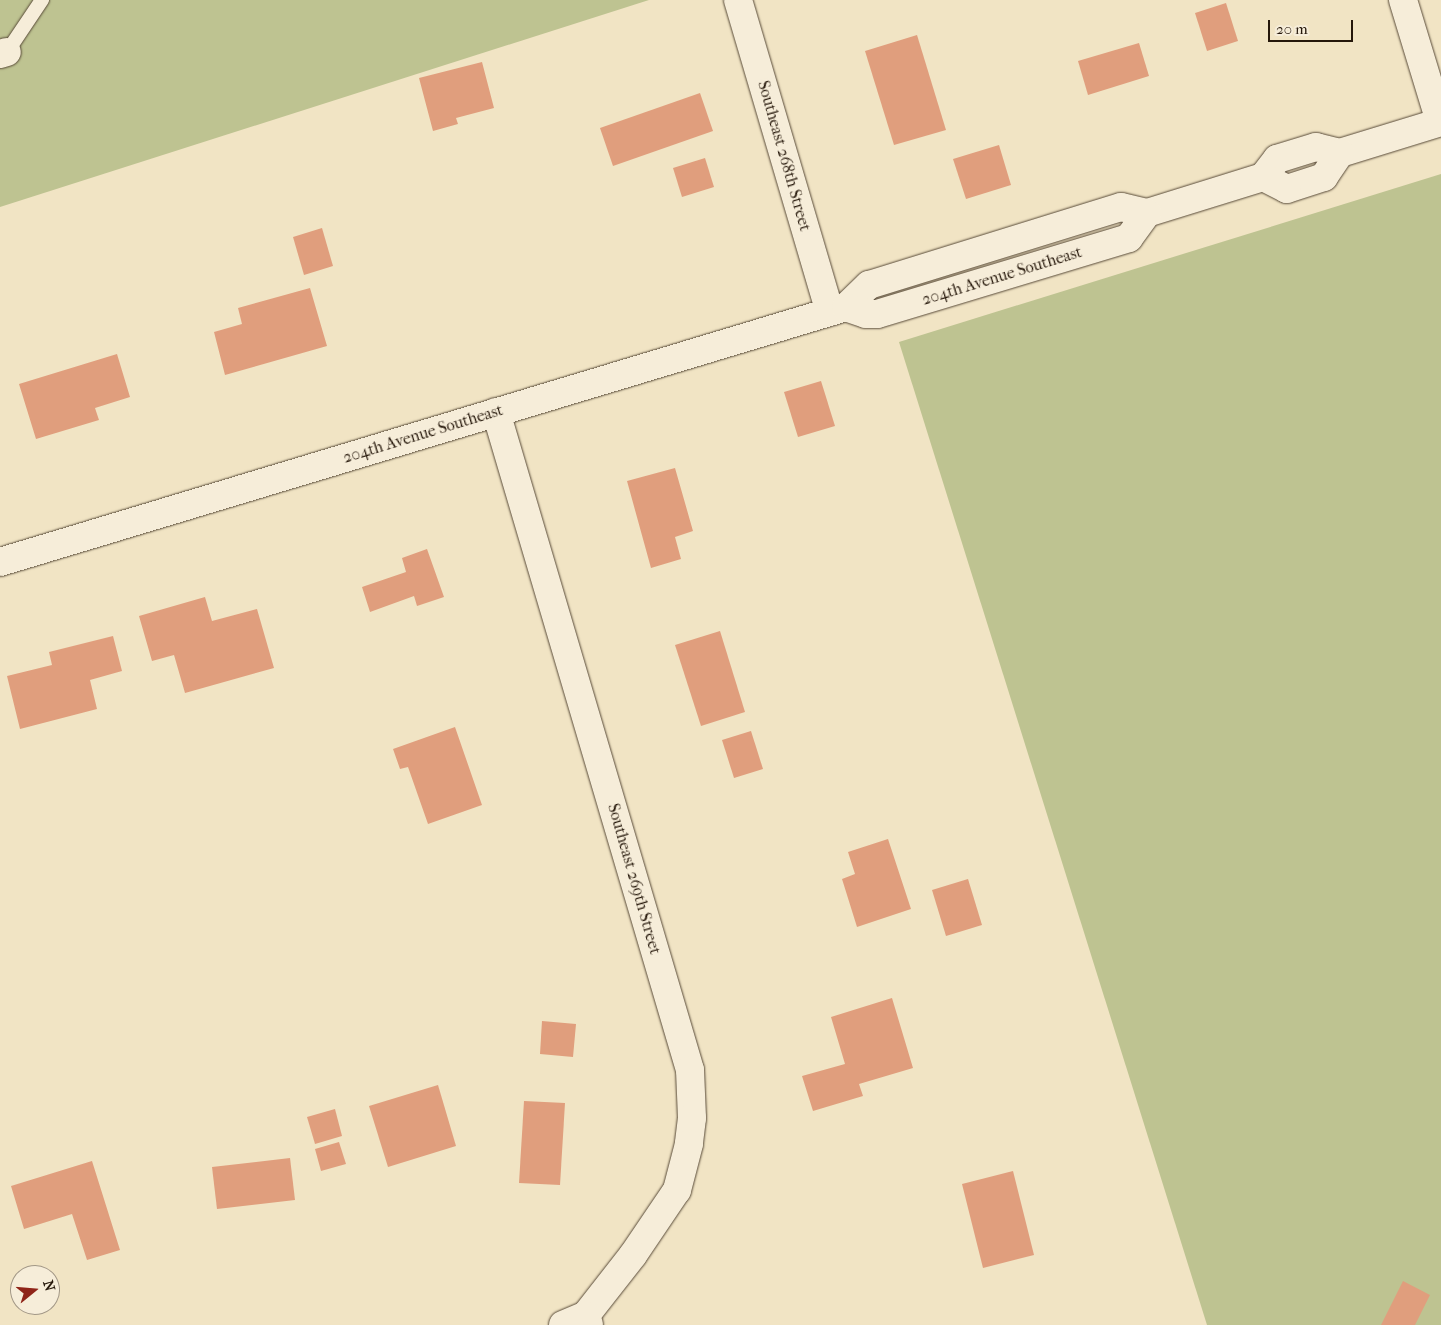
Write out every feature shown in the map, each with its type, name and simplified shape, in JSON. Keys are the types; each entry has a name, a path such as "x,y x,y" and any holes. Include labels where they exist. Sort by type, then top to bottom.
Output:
{"street":[{"name":"Southeast 268th Street","path":"738,0 838,310"},
{"path":"1403,0 1441,122"},
{"name":"204th Avenue Southeast","path":"0,562 838,310 877,314 1129,238 1147,213 1263,177 1287,189 1324,177 1340,153 1441,122"},
{"name":"Southeast 269th Street","path":"496,412 690,1070 691,1129 677,1190 633,1255 579,1322"}],"lane":[{"path":"4,53 42,0"}],"green space":[{"path":"0,0 649,0 0,207"},
{"path":"1441,174 1441,1325 1207,1325 899,342"}],"building":[{"path":"1226,3 1238,41 1207,51 1195,13"},
{"path":"917,35 946,130 894,145 865,51"},
{"path":"1139,43 1149,76 1088,95 1078,61"},
{"path":"482,62 494,108 456,118 458,124 433,131 419,78"},
{"path":"700,93 713,131 613,166 600,128"},
{"path":"999,145 1011,185 966,199 953,159"},
{"path":"705,158 714,187 682,197 673,168"},
{"path":"322,228 333,266 304,275 293,237"},
{"path":"310,288 327,346 225,375 214,332 242,324 238,308"},
{"path":"117,354 130,397 95,408 99,420 36,439 19,384"},
{"path":"821,381 835,426 798,437 784,392"},
{"path":"675,468 693,531 675,537 681,559 651,568 627,481"},
{"path":"427,549 444,597 417,606 414,596 370,612 362,587 406,572 402,558"},
{"path":"205,597 212,621 257,609 274,668 185,693 174,655 152,661 139,616"},
{"path":"720,631 745,712 701,726 675,645"},
{"path":"113,636 122,671 90,680 97,709 20,729 7,676 52,665 49,652"},
{"path":"455,727 482,805 428,824 408,767 400,769 393,749"},
{"path":"751,731 763,769 734,778 722,740"},
{"path":"888,839 911,909 857,927 842,879 855,874 848,852"},
{"path":"968,879 982,925 946,936 932,890"},
{"path":"892,998 913,1068 859,1084 863,1096 813,1111 802,1076 845,1064 831,1017"},
{"path":"542,1021 576,1024 573,1057 540,1054"},
{"path":"438,1085 456,1146 388,1167 369,1106"},
{"path":"524,1101 565,1103 560,1185 519,1183"},
{"path":"335,1109 342,1136 315,1144 307,1117"},
{"path":"339,1142 346,1164 321,1171 315,1149"},
{"path":"290,1158 295,1200 217,1209 212,1167"},
{"path":"92,1161 120,1250 87,1260 72,1214 24,1229 11,1186"},
{"path":"1013,1171 1034,1255 983,1268 962,1184"},
{"path":"1403,1281 1430,1295 1415,1325 1381,1325"}]}
